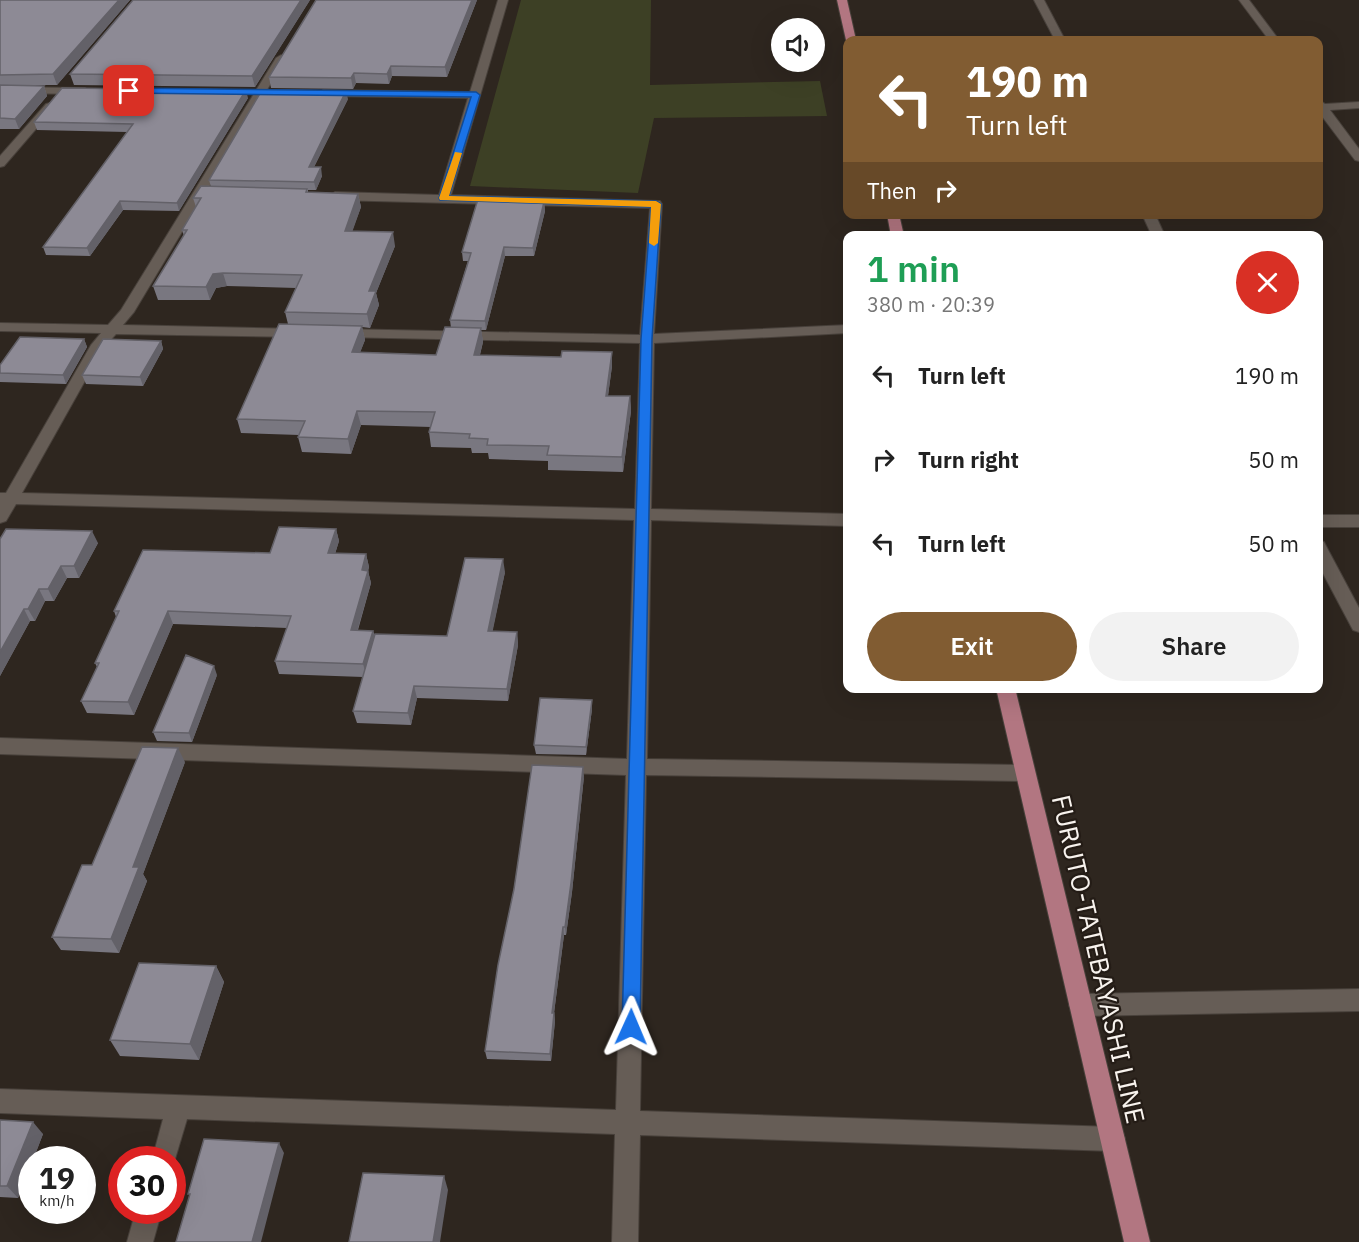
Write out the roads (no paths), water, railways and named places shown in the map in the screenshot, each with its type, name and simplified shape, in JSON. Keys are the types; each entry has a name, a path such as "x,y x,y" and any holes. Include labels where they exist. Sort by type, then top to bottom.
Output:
{"main road":[{"path":"842,0 850,36"},
{"name":"FURUTO-TATEBAYASHI LINE","path":"1006,693 1137,1242"}],"street":[{"path":"444,198 503,0"},
{"path":"1039,0 1058,36"},
{"path":"1244,0 1271,36"},
{"path":"0,517 5,498 98,345 127,312 255,92 285,51"},
{"path":"0,90 67,86 98,91"},
{"path":"0,164 67,86"},
{"path":"255,92 277,92"},
{"path":"312,93 476,95"},
{"path":"1323,106 1359,105"},
{"path":"1323,110 1359,158"},
{"path":"197,193 221,193"},
{"path":"326,196 656,204 647,339 625,1242"},
{"path":"0,327 647,339 843,329"},
{"path":"5,498 843,520"},
{"path":"1323,521 1359,521"},
{"path":"1323,556 1359,625"},
{"path":"0,746 638,767 1025,773"},
{"path":"1081,1005 1359,1000"},
{"path":"0,1101 1113,1139"},
{"path":"168,1146 178,1107"},
{"path":"140,1242 145,1224"}]}
